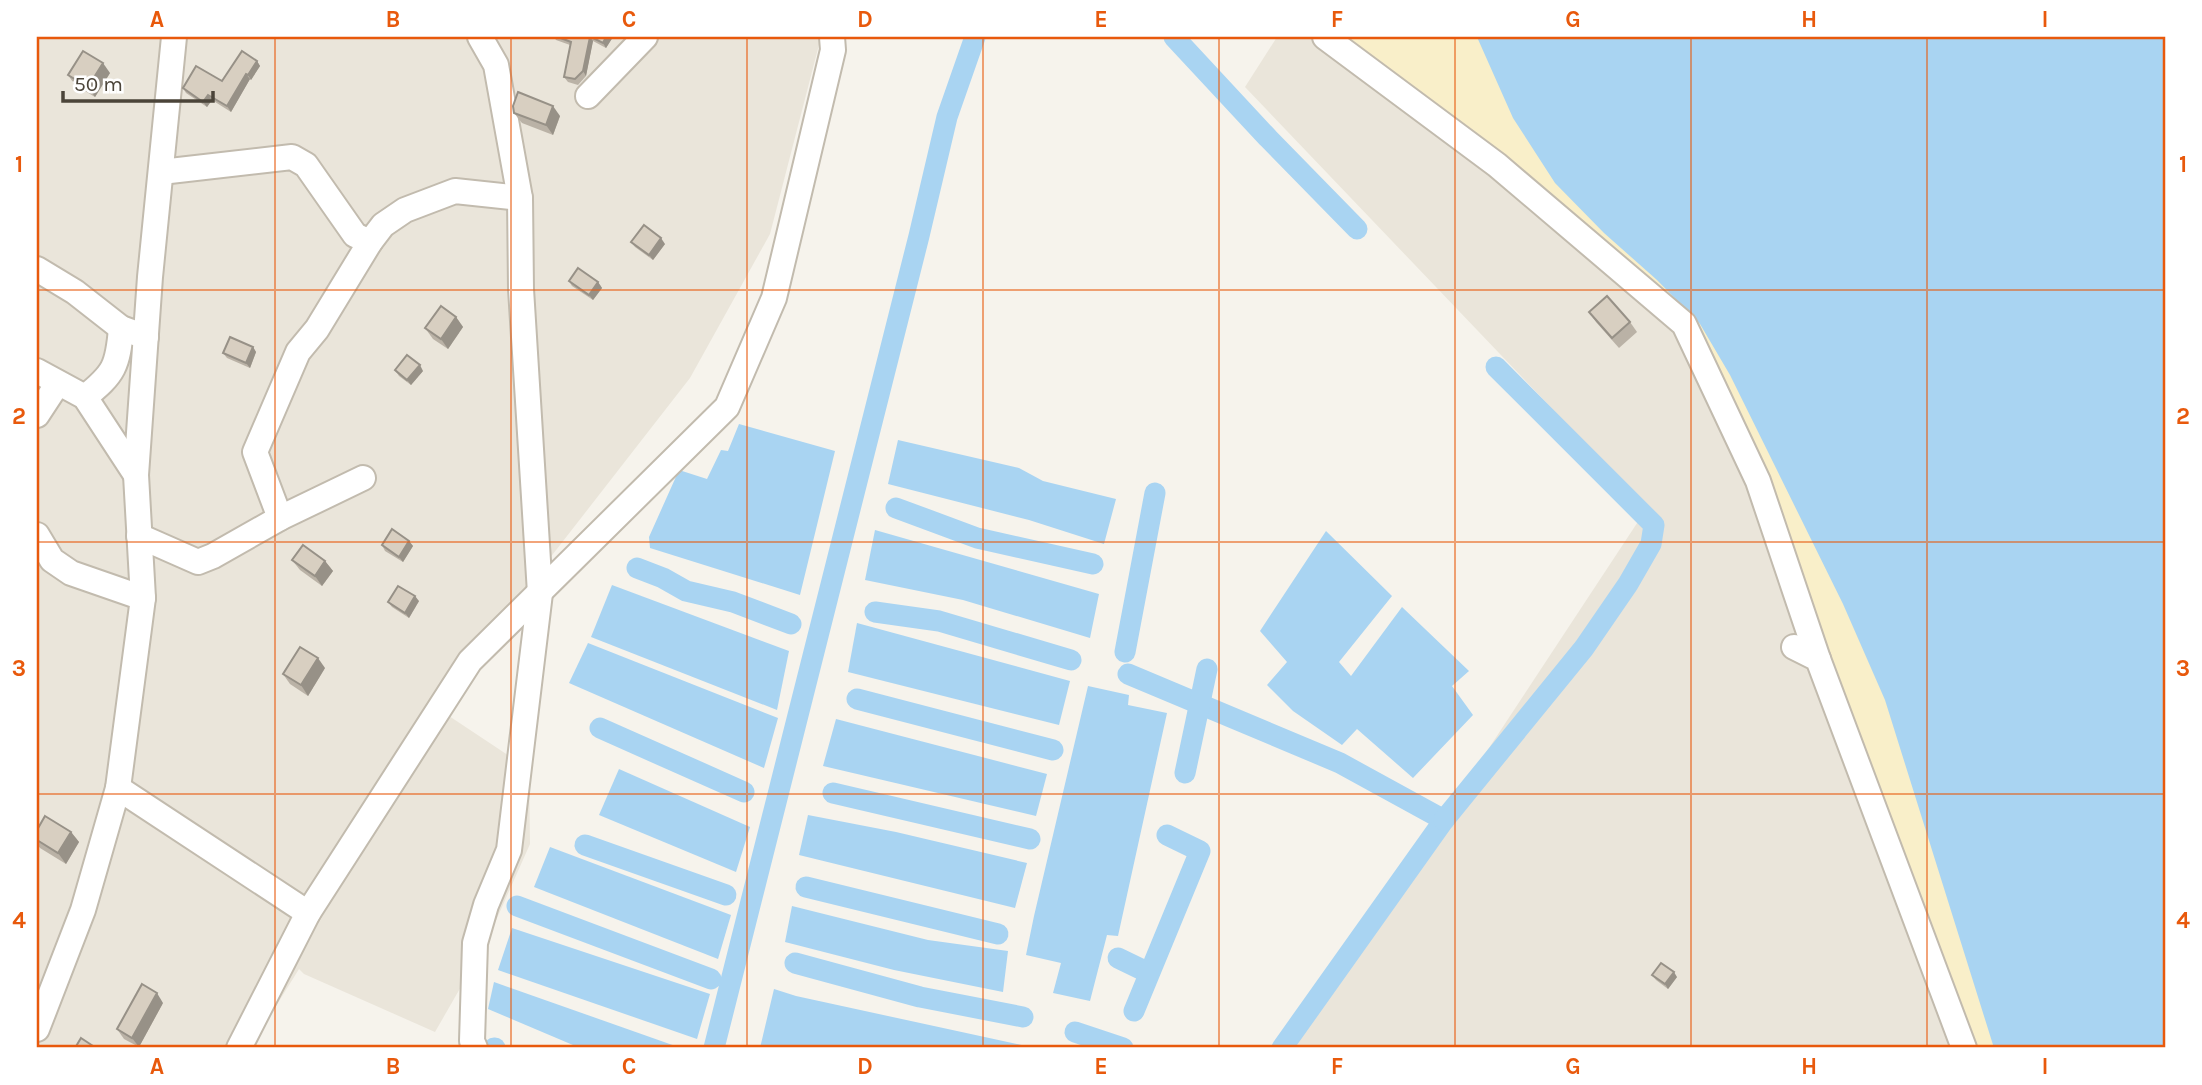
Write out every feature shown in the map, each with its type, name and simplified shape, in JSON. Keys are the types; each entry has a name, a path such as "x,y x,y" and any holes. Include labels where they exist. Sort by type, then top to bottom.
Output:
{"street":[{"path":"37,1029 83,910 118,788 143,598 136,475 174,37"},
{"path":"475,1048 472,1041 475,943 486,905 509,850 541,593 521,289 520,198 496,65 480,37"},
{"path":"587,96 645,37"},
{"path":"239,1048 308,913 470,661 727,407 774,298 833,50 832,37"},
{"path":"1325,37 1497,165 1684,324 1758,481 1818,659 1964,1048"},
{"path":"161,172 292,157 306,165 355,235 370,242"},
{"path":"280,518 255,452 298,352 317,329 370,242 383,225 405,210 455,191 520,198"},
{"path":"37,268 75,292 121,328 146,337"},
{"path":"85,397 106,380 113,369 118,357 121,328"},
{"path":"37,415 47,377 85,397 136,475"},
{"path":"139,536 198,562 363,478"},
{"path":"37,535 52,560 71,573 143,598"},
{"path":"1794,647 1818,659"},
{"path":"118,788 308,913"}],"shaded area":[{"path":"37,37 821,37 770,234 690,378 490,635 443,712 529,769 530,844 485,945 435,1032 304,974 299,969 250,1048 37,1048"},
{"path":"1277,37 1465,37 1735,394 1984,1048 1276,1048 1485,754 1647,508 1245,87"}],"sand":[{"path":"1344,37 1501,37 1709,314 1861,608 2011,1048 1970,1048 1688,326"}],"water":[{"path":"1477,37 2165,37 2165,1048 1994,1048 1885,700 1843,604 1730,375 1700,324 1555,183 1513,118"},
{"path":"739,424 835,451 800,595 650,548 649,537 679,470 707,479 721,450 728,451"},
{"path":"898,440 1019,468 1043,481 1116,499 1104,544 1029,520 888,484"},
{"path":"875,530 1099,594 1090,638 963,600 865,580"},
{"path":"1326,531 1392,596 1339,662 1351,676 1402,607 1469,671 1452,686 1473,715 1413,778 1357,729 1342,745 1293,711 1267,685 1287,662 1260,631"},
{"path":"612,585 789,651 777,710 591,637"},
{"path":"857,623 1070,681 1059,725 848,672"},
{"path":"588,643 778,718 764,768 569,683"},
{"path":"1088,686 1129,695 1128,705 1167,713 1118,936 1107,935 1090,1001 1053,993 1061,963 1026,955"},
{"path":"836,719 1047,774 1036,816 823,766"},
{"path":"619,769 750,827 736,872 599,815"},
{"path":"808,815 896,832 1027,863 1015,908 799,855"},
{"path":"550,847 731,915 718,959 534,887"},
{"path":"792,906 928,940 1008,951 1003,992 894,970 785,942"},
{"path":"512,928 710,994 697,1039 498,970"},
{"path":"494,982 681,1048 580,1048 488,1009"},
{"path":"774,989 796,996 1035,1048 760,1048"}],"building":[{"path":"558,37 590,37 583,71 575,79 564,77 571,42"},
{"path":"591,37 606,37 603,43"},
{"path":"83,51 103,63 88,87 68,75"},
{"path":"242,51 257,61 227,106 208,95 203,102 183,88 196,66 222,81"},
{"path":"518,92 553,106 546,125 514,113 513,106"},
{"path":"644,225 661,238 649,255 631,242"},
{"path":"578,268 598,282 589,295 569,281"},
{"path":"1607,296 1630,322 1612,338 1589,312"},
{"path":"441,306 456,317 441,339 425,328"},
{"path":"230,337 253,347 246,363 223,353"},
{"path":"407,355 420,365 407,380 395,370"},
{"path":"392,529 409,541 399,557 382,545"},
{"path":"303,545 325,561 315,576 292,560"},
{"path":"398,586 415,596 405,613 388,602"},
{"path":"300,647 318,658 301,685 283,674"},
{"path":"45,816 71,832 58,853 37,840 37,830"},
{"path":"1661,963 1674,972 1665,984 1652,975"},
{"path":"142,984 157,993 132,1038 117,1029"},
{"path":"81,1038 96,1048 75,1048"}],"waterway":[{"path":"714,1048 947,117 975,37"},
{"path":"1174,37 1357,229"},
{"path":"1444,820 1584,648 1628,584 1651,544 1654,525 1496,367"},
{"path":"1125,652 1155,493"},
{"path":"896,508 977,538 1093,564"},
{"path":"637,568 686,591 733,602 791,624"},
{"path":"875,612 939,621 1071,660"},
{"path":"1185,773 1207,669"},
{"path":"1128,674 1340,763 1444,820 1282,1048"},
{"path":"857,699 1053,750"},
{"path":"600,728 744,792"},
{"path":"833,793 1030,839"},
{"path":"1134,1011 1200,851 1167,835"},
{"path":"585,845 726,895"},
{"path":"806,887 998,934"},
{"path":"517,906 711,979"},
{"path":"1118,958 1149,973"},
{"path":"795,963 920,997 1023,1017"},
{"path":"1075,1032 1123,1048"}]}
